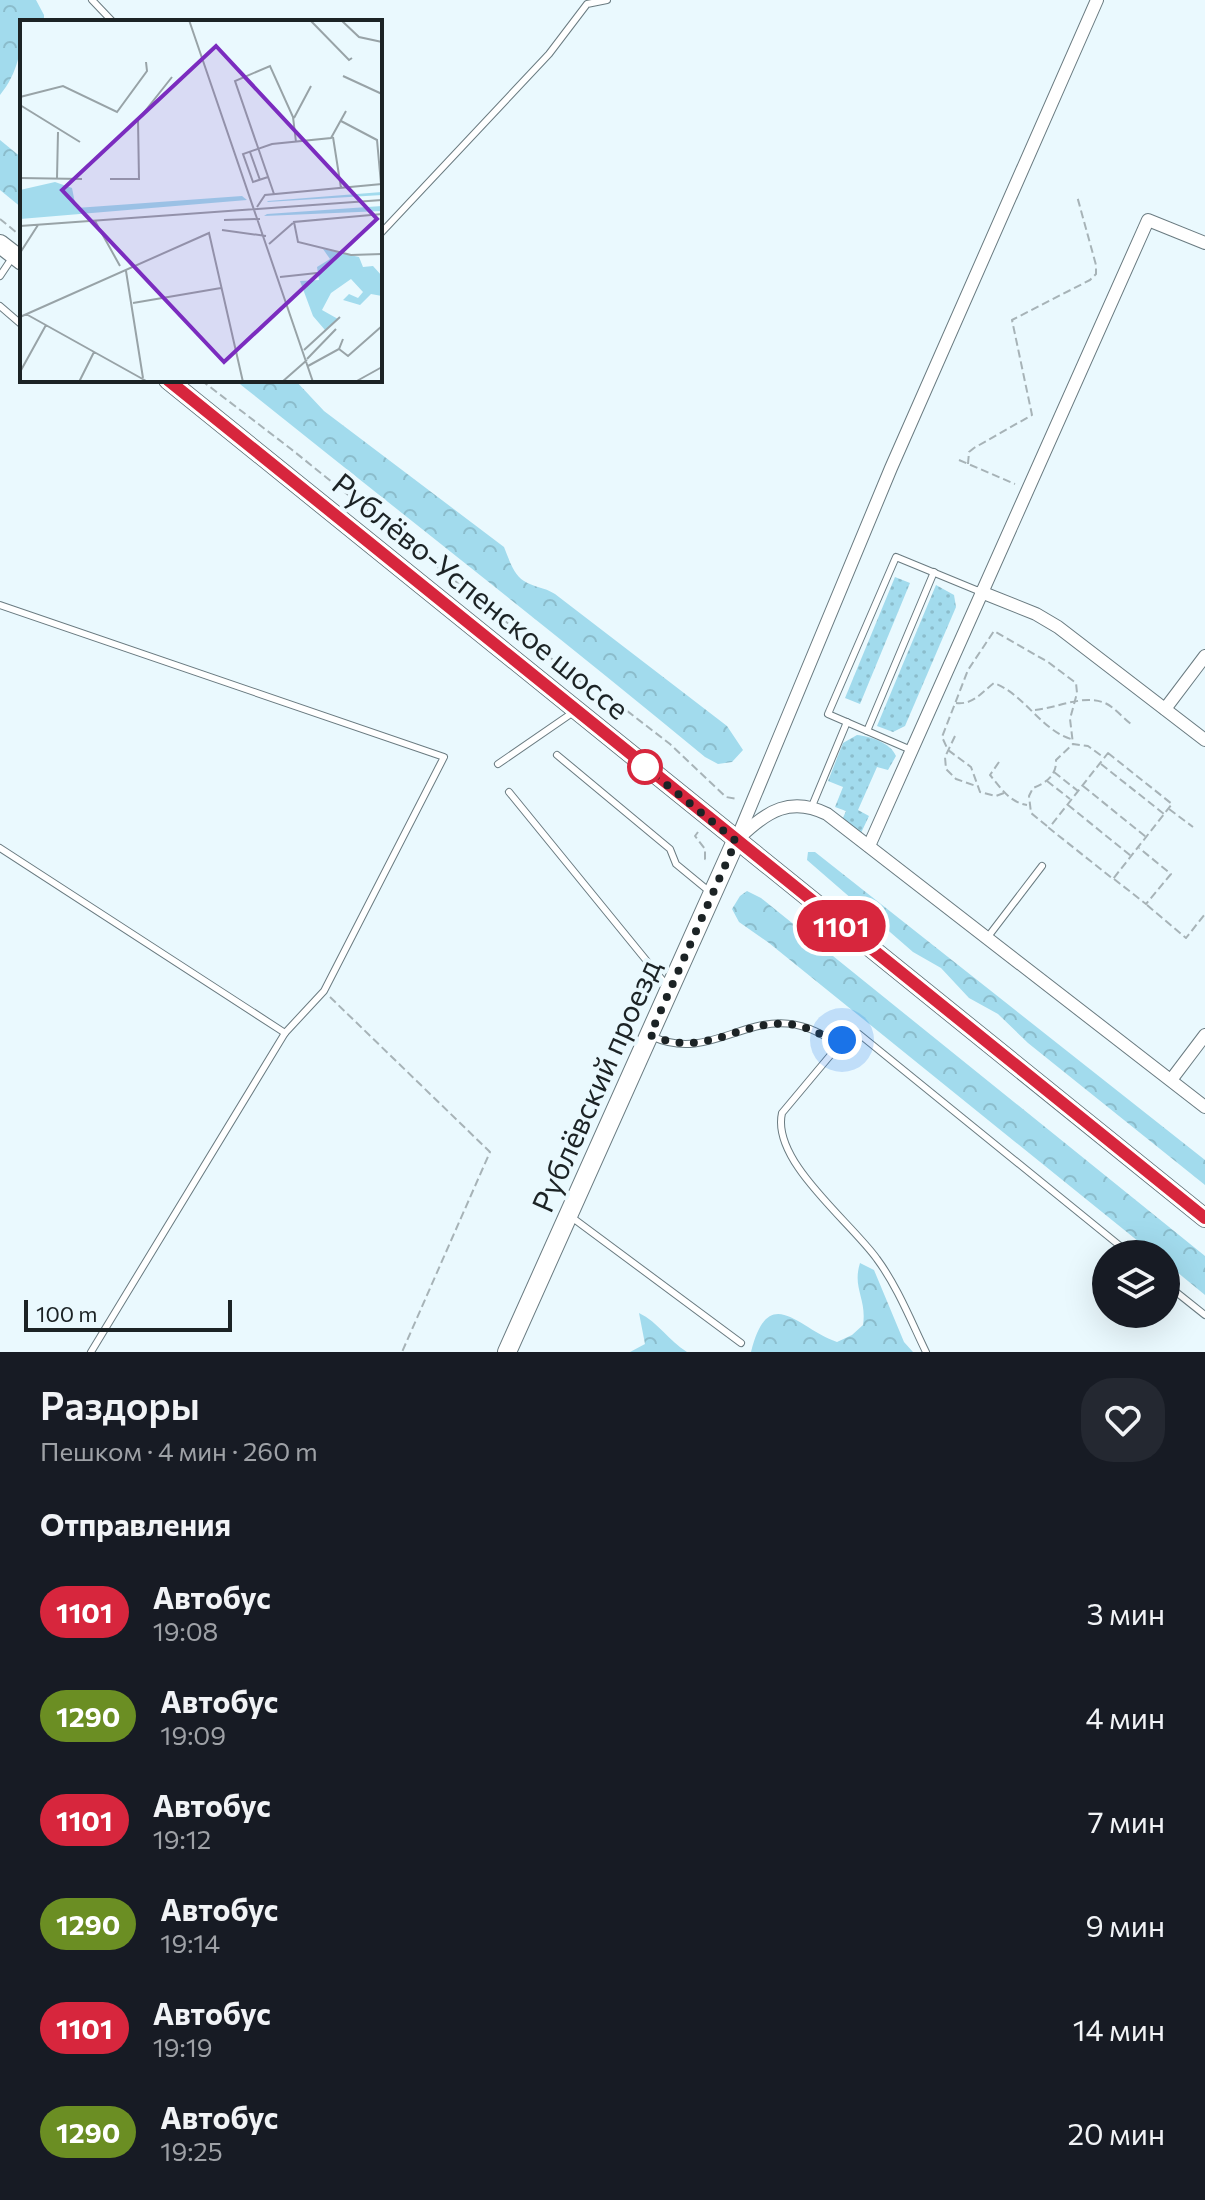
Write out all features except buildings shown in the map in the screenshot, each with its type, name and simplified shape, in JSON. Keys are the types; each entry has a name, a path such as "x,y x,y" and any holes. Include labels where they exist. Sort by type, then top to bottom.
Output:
{"main road":[{"name":"Рублёво-Успенское шоссе","path":"170,382 1205,1218"},
{"name":"Рублёвский проезд","path":"507,1352 736,841"}],"street":[{"path":"736,841 891,468 1097,0"},
{"path":"869,846 1148,220 1205,243"},
{"path":"981,592 1036,614 1058,627 1205,740"},
{"path":"1165,709 1205,656"},
{"path":"736,841 772,812 794,805 812,806 827,814 1205,1107"},
{"path":"1171,1080 1205,1035"}],"lane":[{"path":"92,0 111,20"},
{"path":"382,232 549,54 587,4 607,0"},
{"path":"0,276 12,253"},
{"path":"0,306 20,323"},
{"path":"911,750 828,714 896,557 981,592"},
{"path":"867,731 934,572"},
{"path":"0,605 444,757 324,991 285,1033 91,1352"},
{"path":"498,764 575,711"},
{"path":"812,806 847,722"},
{"path":"557,755 670,849 676,864 713,894"},
{"path":"509,792 670,990"},
{"path":"0,848 285,1033"},
{"path":"987,938 1042,866"},
{"path":"650,1035 663,1041 685,1044 710,1041 753,1026 793,1022 810,1027 838,1045"},
{"path":"926,1352 879,1260 814,1189 783,1138 782,1113 849,1033 859,1034 1113,1240"},
{"path":"570,1216 741,1343"},
{"path":"1180,1295 1205,1315"}],"path":[{"path":"968,464 969,452 974,448 1032,415 1012,320 1096,274 1077,196"},
{"path":"0,219 20,235"},
{"path":"204,382 582,683 609,697 670,744 726,797 753,801"},
{"path":"959,460 1027,490"},
{"path":"1004,793 987,795 980,792 971,767 948,750 942,737 968,670 994,631 1076,683 1070,719 1073,741 1056,760 1054,772 1047,781 1033,788 1028,805 1031,813 1186,938 1205,914"},
{"path":"956,703 975,700 994,683 1034,710 1063,736 1088,746 1104,758"},
{"path":"1034,710 1075,700 1105,703 1131,724"},
{"path":"955,736 945,757 946,769 956,779 977,786"},
{"path":"1049,828 1108,753 1172,804 1113,879"},
{"path":"999,762 990,775 1004,793 1018,804 1028,805"},
{"path":"1100,763 1164,814"},
{"path":"1054,772 1078,791"},
{"path":"1047,781 1071,800"},
{"path":"1082,786 1146,837"},
{"path":"722,803 726,797"},
{"path":"1067,805 1131,856"},
{"path":"1168,808 1193,827"},
{"path":"698,832 695,836 705,849 705,859 709,861"},
{"path":"1138,847 1171,874 1146,904"},
{"path":"324,991 490,1152 402,1352"}],"green space":[{"path":"0,0 36,0 44,20 20,20 18,60 0,95"},
{"path":"0,140 20,156 20,206 0,190"},
{"path":"238,382 297,382 324,411 504,547 520,578 555,594 727,726 743,750 732,762 718,764 705,757"},
{"path":"895,577 910,583 860,704 845,698"},
{"path":"936,585 954,595 956,607 905,726 893,732 877,726"},
{"path":"857,735 880,741 890,747 896,756 888,770 877,767 858,810 869,816 861,833 842,820 846,811 835,807 843,787 828,781 843,743"},
{"path":"808,852 815,852 1205,1160 1205,1185 1028,1043 998,1014 969,998 941,968 913,952 807,860"},
{"path":"747,891 761,898 1205,1256 1205,1295 1180,1274 1180,1240 1137,1240 739,922 732,909"},
{"path":"860,1263 874,1270 904,1342 913,1352 751,1352 758,1331 767,1319 776,1314 837,1342 852,1335 863,1325 864,1316 858,1280"},
{"path":"639,1313 687,1352 630,1352 645,1344"}],"bus line":[{"name":"1101","path":"170,382 1205,1218"}],"route":[{"path":"645,767 736,841 650,1035 663,1041 685,1044 710,1041 753,1026 793,1022 810,1027 838,1045 842,1040"}]}
